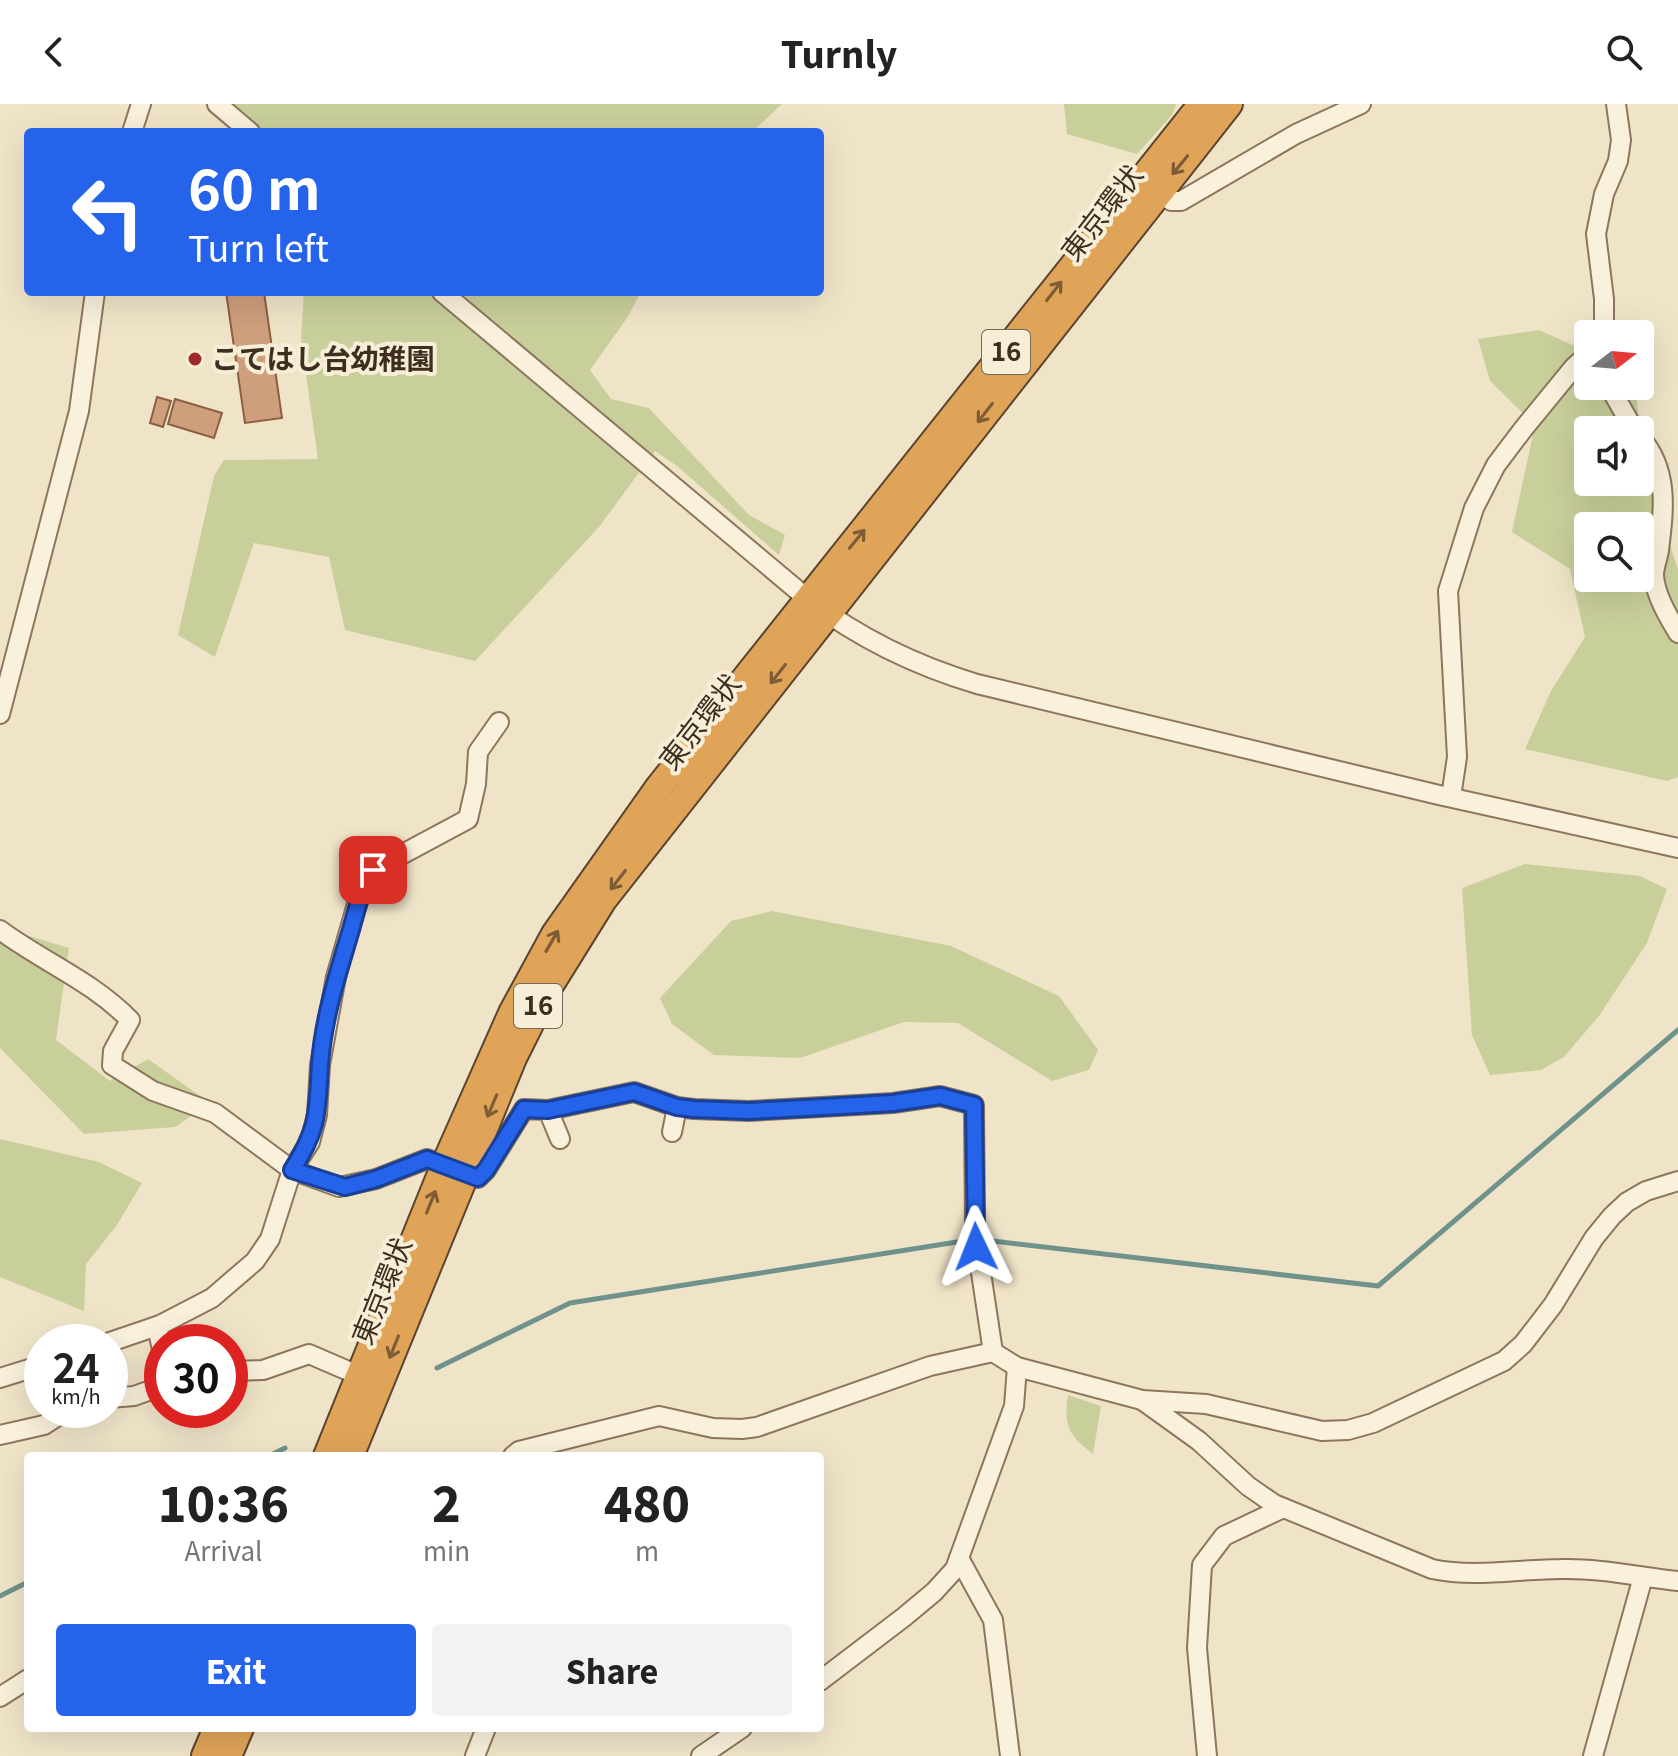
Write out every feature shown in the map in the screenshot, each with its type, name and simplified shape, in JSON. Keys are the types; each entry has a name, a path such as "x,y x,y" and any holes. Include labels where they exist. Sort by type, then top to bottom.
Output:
{"highway":[{"name":"東京環状","path":"1151,185 1202,104"},
{"name":"東京環状","path":"329,1452 454,1168 547,990 603,900 818,607 1151,185 1229,104"},
{"name":"東京環状","path":"351,1452 454,1168"},
{"path":"205,1756 215,1732"},
{"path":"228,1756 238,1732"}],"street":[{"path":"133,128 141,104"},
{"path":"217,104 245,128"},
{"path":"1151,185 1171,201 1181,201 1296,134 1361,104"},
{"path":"1604,320 1596,234 1604,194 1618,161 1621,140 1616,104"},
{"path":"0,714 79,411 94,296"},
{"path":"447,296 818,607 874,642 951,677 1678,848"},
{"path":"1451,797 1457,757 1448,591 1474,508 1496,465 1574,370"},
{"path":"1654,455 1660,470 1664,506 1654,574 1664,608 1678,633"},
{"path":"161,1324 212,1298 255,1261 270,1239 292,1170 310,1142 317,1115 320,1065 336,977 361,890 373,870 468,819 476,784 478,752 499,722"},
{"path":"0,930 27,951 85,982 130,1020 113,1051 112,1065 153,1091 215,1113 292,1170 345,1187 376,1179 427,1159 478,1178 524,1109 548,1110 634,1092 677,1107 749,1111 893,1103 940,1096 974,1105 975,1240 993,1352"},
{"path":"672,1132 677,1107"},
{"path":"548,1110 560,1139"},
{"path":"518,1452 659,1416 713,1428 757,1427 930,1366 993,1352 1017,1367 1142,1400 1206,1404 1322,1431 1348,1430 1373,1423 1504,1361 1523,1344 1553,1305 1594,1238 1612,1216 1646,1191 1678,1181"},
{"path":"248,1370 263,1370 309,1354 360,1376"},
{"path":"824,1678 934,1592 955,1569 1014,1406 1017,1367"},
{"path":"0,1378 24,1371"},
{"path":"1142,1400 1199,1441 1248,1486 1283,1508 1432,1569 1482,1573 1564,1568 1678,1581"},
{"path":"0,1435 31,1428"},
{"path":"1207,1756 1197,1648 1202,1565 1224,1536 1283,1508"},
{"path":"959,1558 993,1620 1010,1756"},
{"path":"1593,1756 1643,1577"},
{"path":"0,1697 24,1682"},
{"path":"475,1756 484,1732"},
{"path":"701,1756 736,1732"}],"green space":[{"path":"218,104 782,104 756,128 251,128"},
{"path":"1064,104 1176,104 1172,115 1137,154 1067,134"},
{"path":"304,296 639,296 590,370 611,399 649,408 749,515 785,535 779,555 677,466 655,451 599,527 475,661 345,630 329,557 254,543 215,657 178,635 214,476 224,460 318,459 301,339"},
{"path":"1539,330 1574,346 1574,400 1637,400 1639,416 1574,416 1574,496 1653,496 1678,569 1678,777 1667,781 1525,749 1551,691 1585,637 1575,592 1654,592 1654,512 1574,512 1574,587 1570,569 1512,532 1535,425 1490,381 1478,339"},
{"path":"1525,864 1640,876 1667,889 1647,943 1599,1016 1564,1057 1541,1070 1490,1075 1472,1035 1462,888"},
{"path":"772,911 951,946 1059,996 1098,1050 1089,1070 1052,1081 958,1023 904,1022 800,1058 714,1055 672,1024 660,998 731,921"},
{"path":"0,927 69,948 56,1040 110,1081 148,1059 210,1103 175,1127 84,1134 0,1048"},
{"path":"0,1139 99,1162 142,1183 117,1225 86,1264 84,1311 0,1277"},
{"path":"1068,1395 1101,1406 1093,1454 1078,1442 1067,1423"}],"building":[{"path":"227,296 265,296 282,418 245,423"},
{"path":"157,397 171,401 163,427 150,423"},
{"path":"175,399 222,413 214,438 168,424"}],"waterway":[{"path":"437,1368 570,1303 976,1239 1378,1286 1678,1030"},
{"path":"277,1452 285,1448"},
{"path":"0,1596 24,1584"}],"place":[{"name":"こてはし台幼稚園","path":"195,359"}],"route":[{"path":"373,870 361,890 336,977 320,1065 317,1115 310,1142 292,1170 345,1187 376,1179 427,1159 478,1178 524,1109 548,1110 634,1092 677,1107 749,1111 893,1103 940,1096 974,1105 976,1247"}]}
